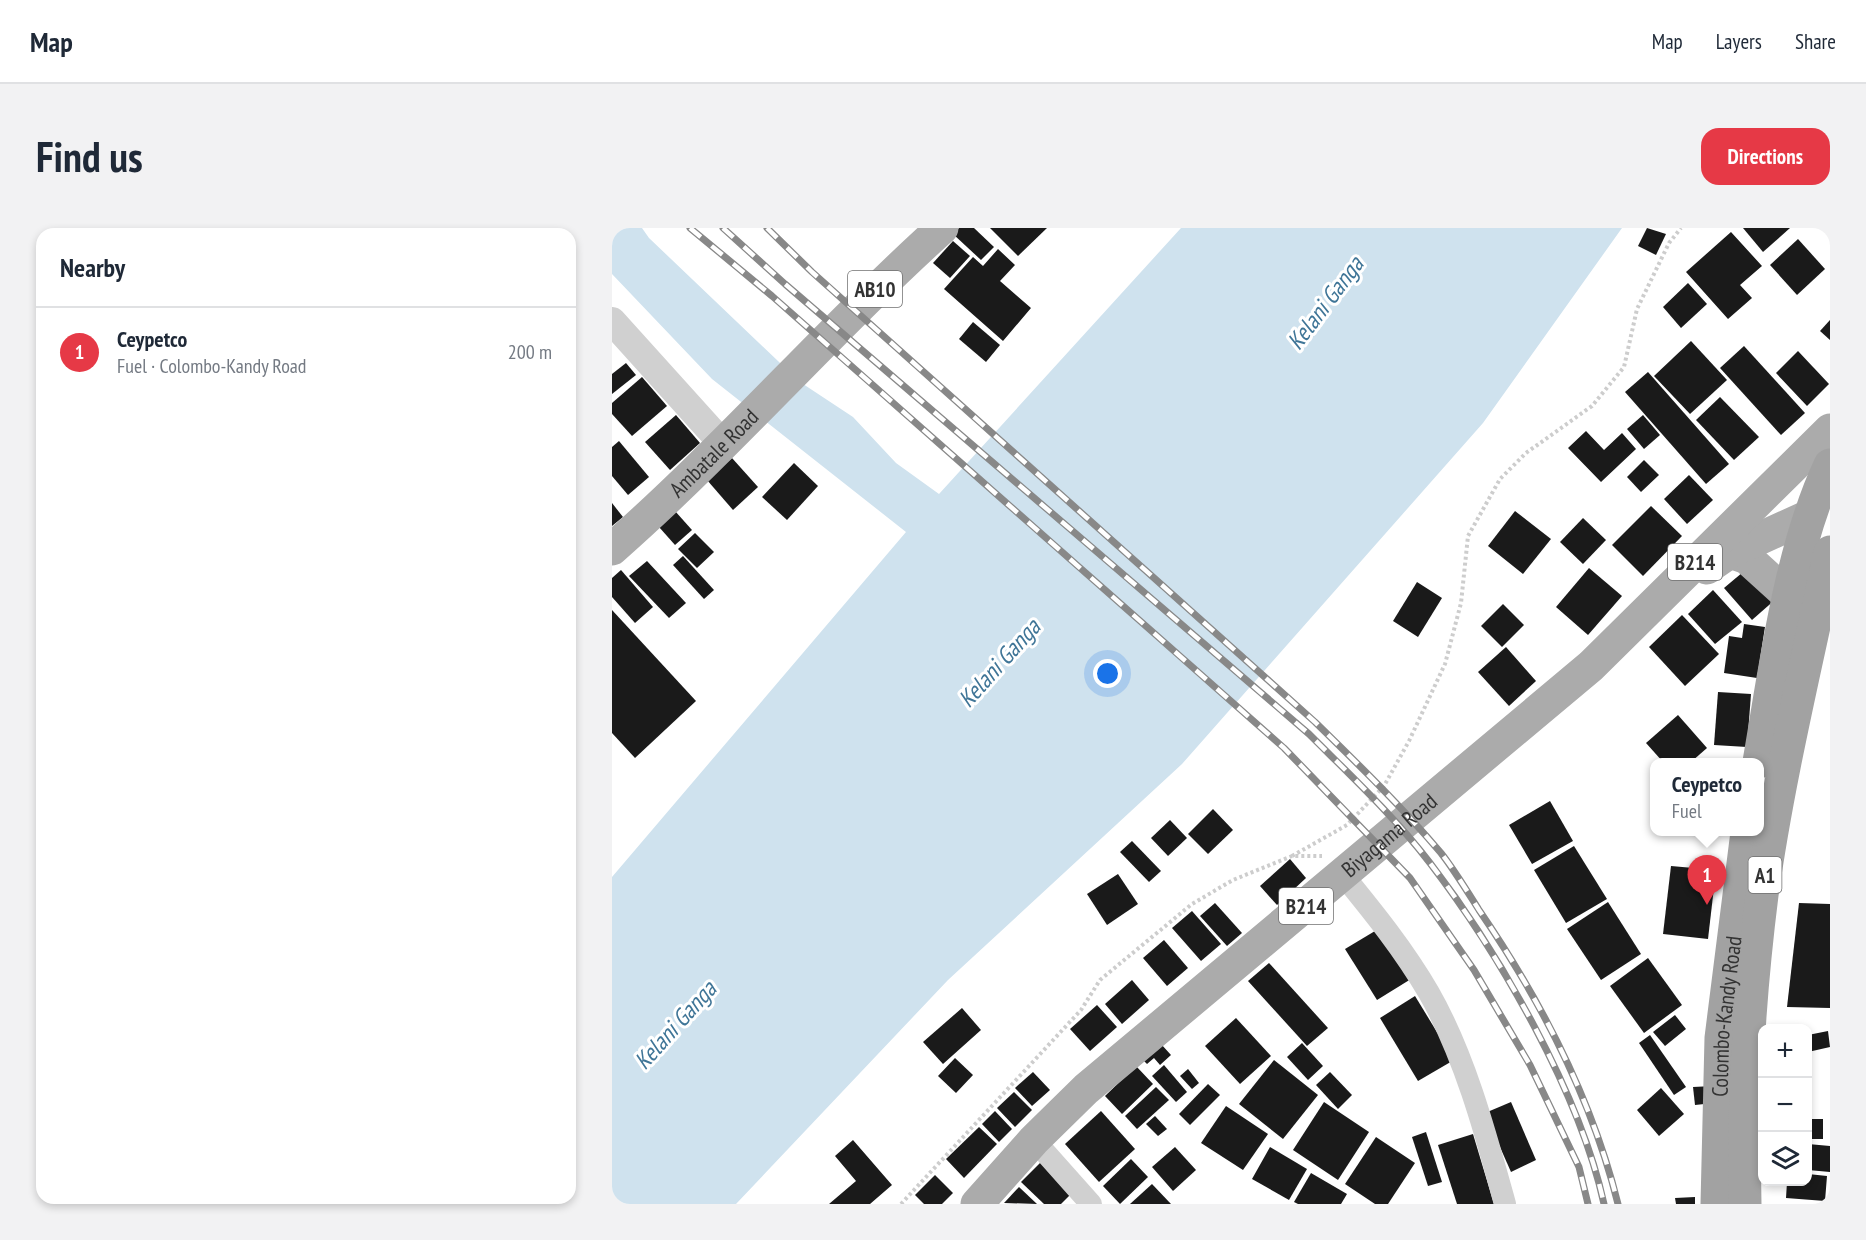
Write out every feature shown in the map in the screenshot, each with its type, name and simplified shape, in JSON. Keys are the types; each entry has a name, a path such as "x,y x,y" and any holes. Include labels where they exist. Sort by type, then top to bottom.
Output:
{"highway":[{"path":"1760,758 1790,597 1820,519 1830,465"},
{"name":"Colombo-Kandy Road","path":"1745,1204 1743,1134 1747,1055 1762,896 1805,664 1830,552"},
{"name":"Colombo-Kandy Road","path":"1717,1204 1721,1038 1746,836"}],"main road":[{"name":"Ambatale Road","path":"612,549 728,438 875,289 942,228"},
{"name":"Biyagama Road","path":"977,1204 1034,1140 1086,1089 1591,666 1830,430"},
{"path":"1748,510 1775,505 1800,509 1820,519"},
{"name":"Biyagama Road","path":"1643,615 1730,552 1820,519"},
{"path":"1730,552 1747,558 1790,597"}],"street":[{"path":"612,321 728,438"},
{"path":"1343,875 1391,933 1430,995 1464,1073 1486,1137 1505,1204"},
{"path":"1034,1140 1091,1204"}],"path":[{"path":"901,1204 1081,1010 1100,980 1192,904 1233,880 1292,856 1347,825 1384,786 1409,741 1445,664 1461,603 1468,536 1500,479 1526,453 1592,406 1624,367 1637,309 1669,243 1681,228"},
{"path":"1292,856 1322,856 1343,875"}],"water":[{"name":"Kelani Ganga","path":"612,228 642,228 649,238 800,382 853,417 896,463 939,494 1181,228 1622,228 1483,423 1182,764 948,980 736,1204 612,1204 612,877 906,532 712,379 612,274"}],"building":[{"path":"959,228 974,228 994,247 981,260 953,234"},
{"path":"990,228 1047,228 1018,256"},
{"path":"1647,228 1666,234 1656,255 1638,246"},
{"path":"1743,228 1790,228 1763,252"},
{"path":"1731,232 1762,266 1740,285 1752,298 1728,319 1686,272"},
{"path":"1798,239 1825,269 1797,295 1770,265"},
{"path":"953,241 970,256 950,278 933,263"},
{"path":"998,249 1015,265 1000,281 1031,308 1003,341 944,289 973,257 983,266"},
{"path":"1688,283 1707,304 1681,328 1663,307"},
{"path":"1830,320 1830,340 1820,331"},
{"path":"973,322 1000,345 986,362 959,339"},
{"path":"1691,341 1727,380 1690,414 1654,376"},
{"path":"1744,346 1805,413 1781,435 1720,368"},
{"path":"1798,351 1829,384 1807,406 1776,373"},
{"path":"626,363 636,375 612,394 612,374"},
{"path":"1648,372 1729,464 1706,484 1625,392"},
{"path":"642,377 667,406 632,436 612,414 612,403"},
{"path":"1720,397 1759,437 1734,460 1696,420"},
{"path":"676,415 700,443 670,470 645,442"},
{"path":"1643,415 1660,435 1644,449 1627,429"},
{"path":"1586,431 1604,450 1622,433 1636,449 1601,482 1568,448"},
{"path":"619,441 649,477 628,495 612,476 612,447"},
{"path":"732,458 758,487 733,510 707,480"},
{"path":"1644,460 1659,475 1641,492 1627,477"},
{"path":"794,463 818,486 787,520 762,497"},
{"path":"1689,475 1713,500 1687,524 1664,499"},
{"path":"612,503 623,517 612,526"},
{"path":"1651,506 1682,536 1643,576 1612,545"},
{"path":"675,511 692,530 675,545 659,527"},
{"path":"1515,511 1551,539 1523,574 1488,546"},
{"path":"1583,518 1606,540 1583,564 1560,542"},
{"path":"695,533 714,552 697,568 678,549"},
{"path":"683,556 714,590 704,599 673,565"},
{"path":"647,561 686,603 669,618 629,576"},
{"path":"1749,567 1777,598 1752,620 1724,588"},
{"path":"1589,568 1622,596 1588,635 1556,607"},
{"path":"621,570 653,607 635,623 612,597 612,578"},
{"path":"1417,582 1442,598 1418,637 1393,621"},
{"path":"1713,590 1742,622 1715,644 1688,614"},
{"path":"1503,604 1524,625 1502,647 1481,626"},
{"path":"612,610 696,701 635,758 612,733"},
{"path":"1682,615 1719,654 1685,686 1649,647"},
{"path":"1744,624 1765,627 1757,678 1724,673 1729,636 1742,638"},
{"path":"1506,647 1536,681 1509,706 1478,672"},
{"path":"1718,692 1751,694 1747,747 1714,745"},
{"path":"1678,715 1707,748 1696,758 1659,758 1646,743"},
{"path":"1550,801 1573,841 1532,864 1509,825"},
{"path":"1213,809 1233,830 1208,854 1188,834"},
{"path":"1170,820 1187,838 1168,856 1151,838"},
{"path":"1132,841 1161,871 1149,882 1120,852"},
{"path":"1574,846 1607,899 1566,923 1534,870"},
{"path":"1290,859 1306,878 1277,905 1260,886"},
{"path":"1671,866 1716,870 1708,939 1663,934"},
{"path":"1118,874 1138,904 1107,925 1087,894"},
{"path":"1608,902 1641,954 1601,980 1567,929"},
{"path":"1215,903 1242,933 1227,946 1200,916"},
{"path":"1799,903 1830,904 1830,1008 1787,1007"},
{"path":"1192,911 1221,944 1201,961 1172,928"},
{"path":"1380,928 1411,979 1377,1000 1345,949"},
{"path":"1164,940 1188,968 1167,986 1143,958"},
{"path":"1648,958 1682,1005 1644,1033 1610,986"},
{"path":"1269,963 1328,1028 1307,1046 1248,981"},
{"path":"1132,980 1149,1000 1122,1024 1105,1004"},
{"path":"1415,996 1454,1060 1418,1081 1380,1018"},
{"path":"1097,1005 1117,1027 1090,1051 1070,1029"},
{"path":"962,1008 981,1030 943,1064 923,1042"},
{"path":"1675,1015 1686,1029 1665,1046 1653,1032"},
{"path":"1236,1018 1271,1056 1240,1084 1205,1046"},
{"path":"1828,1031 1830,1047 1812,1051 1812,1034"},
{"path":"1650,1035 1686,1087 1674,1095 1639,1043"},
{"path":"1302,1043 1323,1066 1308,1080 1287,1057"},
{"path":"1161,1044 1171,1055 1160,1065 1154,1058 1147,1064 1143,1060"},
{"path":"955,1058 973,1075 956,1093 938,1076"},
{"path":"1274,1060 1318,1095 1283,1139 1239,1104"},
{"path":"1164,1065 1187,1092 1176,1102 1152,1076"},
{"path":"1136,1066 1153,1084 1122,1114 1105,1096"},
{"path":"1188,1069 1199,1083 1192,1089 1180,1076"},
{"path":"1033,1072 1050,1090 1032,1106 1015,1088"},
{"path":"1330,1072 1352,1095 1338,1109 1316,1085"},
{"path":"1208,1084 1220,1095 1190,1125 1179,1114"},
{"path":"1713,1086 1714,1103 1695,1105 1693,1087"},
{"path":"1156,1087 1169,1100 1137,1129 1125,1116"},
{"path":"1661,1088 1684,1114 1659,1136 1637,1110"},
{"path":"1014,1092 1032,1110 1015,1127 997,1108"},
{"path":"1324,1102 1369,1132 1338,1180 1293,1150"},
{"path":"1511,1102 1536,1160 1511,1172 1485,1113"},
{"path":"1226,1106 1268,1134 1243,1170 1201,1143"},
{"path":"995,1111 1012,1129 999,1142 982,1124"},
{"path":"1101,1111 1135,1149 1099,1182 1065,1144"},
{"path":"1155,1116 1167,1129 1158,1136 1146,1124"},
{"path":"1812,1119 1823,1119 1823,1139 1812,1139"},
{"path":"979,1127 997,1144 964,1178 946,1159"},
{"path":"1426,1132 1442,1182 1428,1186 1412,1137"},
{"path":"1473,1134 1494,1204 1457,1204 1438,1145"},
{"path":"1376,1137 1415,1163 1388,1204 1375,1204 1345,1184"},
{"path":"853,1140 892,1185 870,1204 829,1204 856,1181 835,1156"},
{"path":"1812,1144 1830,1146 1830,1172 1812,1170"},
{"path":"1175,1147 1196,1170 1173,1191 1152,1167"},
{"path":"1270,1147 1307,1169 1289,1200 1252,1179"},
{"path":"1131,1159 1148,1177 1120,1204 1103,1186"},
{"path":"1043,1160 1075,1190 1061,1204 1044,1204 1021,1182"},
{"path":"1311,1173 1347,1194 1341,1204 1298,1204 1294,1202"},
{"path":"1812,1174 1827,1176 1825,1201 1786,1198 1787,1186 1812,1186"},
{"path":"935,1175 953,1193 942,1204 924,1204 915,1195"},
{"path":"1152,1184 1171,1204 1130,1204"},
{"path":"1019,1187 1037,1204 1004,1203"},
{"path":"1695,1197 1695,1204 1676,1204 1675,1198"}],"railway":[{"path":"690,228 772,296 1284,748 1410,878 1474,970 1530,1065 1579,1167 1588,1204"},
{"path":"723,228 785,284 1309,734 1402,829 1430,863 1483,939 1534,1026 1557,1071 1576,1117 1604,1204"},
{"path":"767,228 812,272 1315,722 1380,786 1441,853 1523,979 1562,1051 1594,1126 1618,1204"}],"place":[{"name":"Ceypetco","path":"1707,905"}]}
